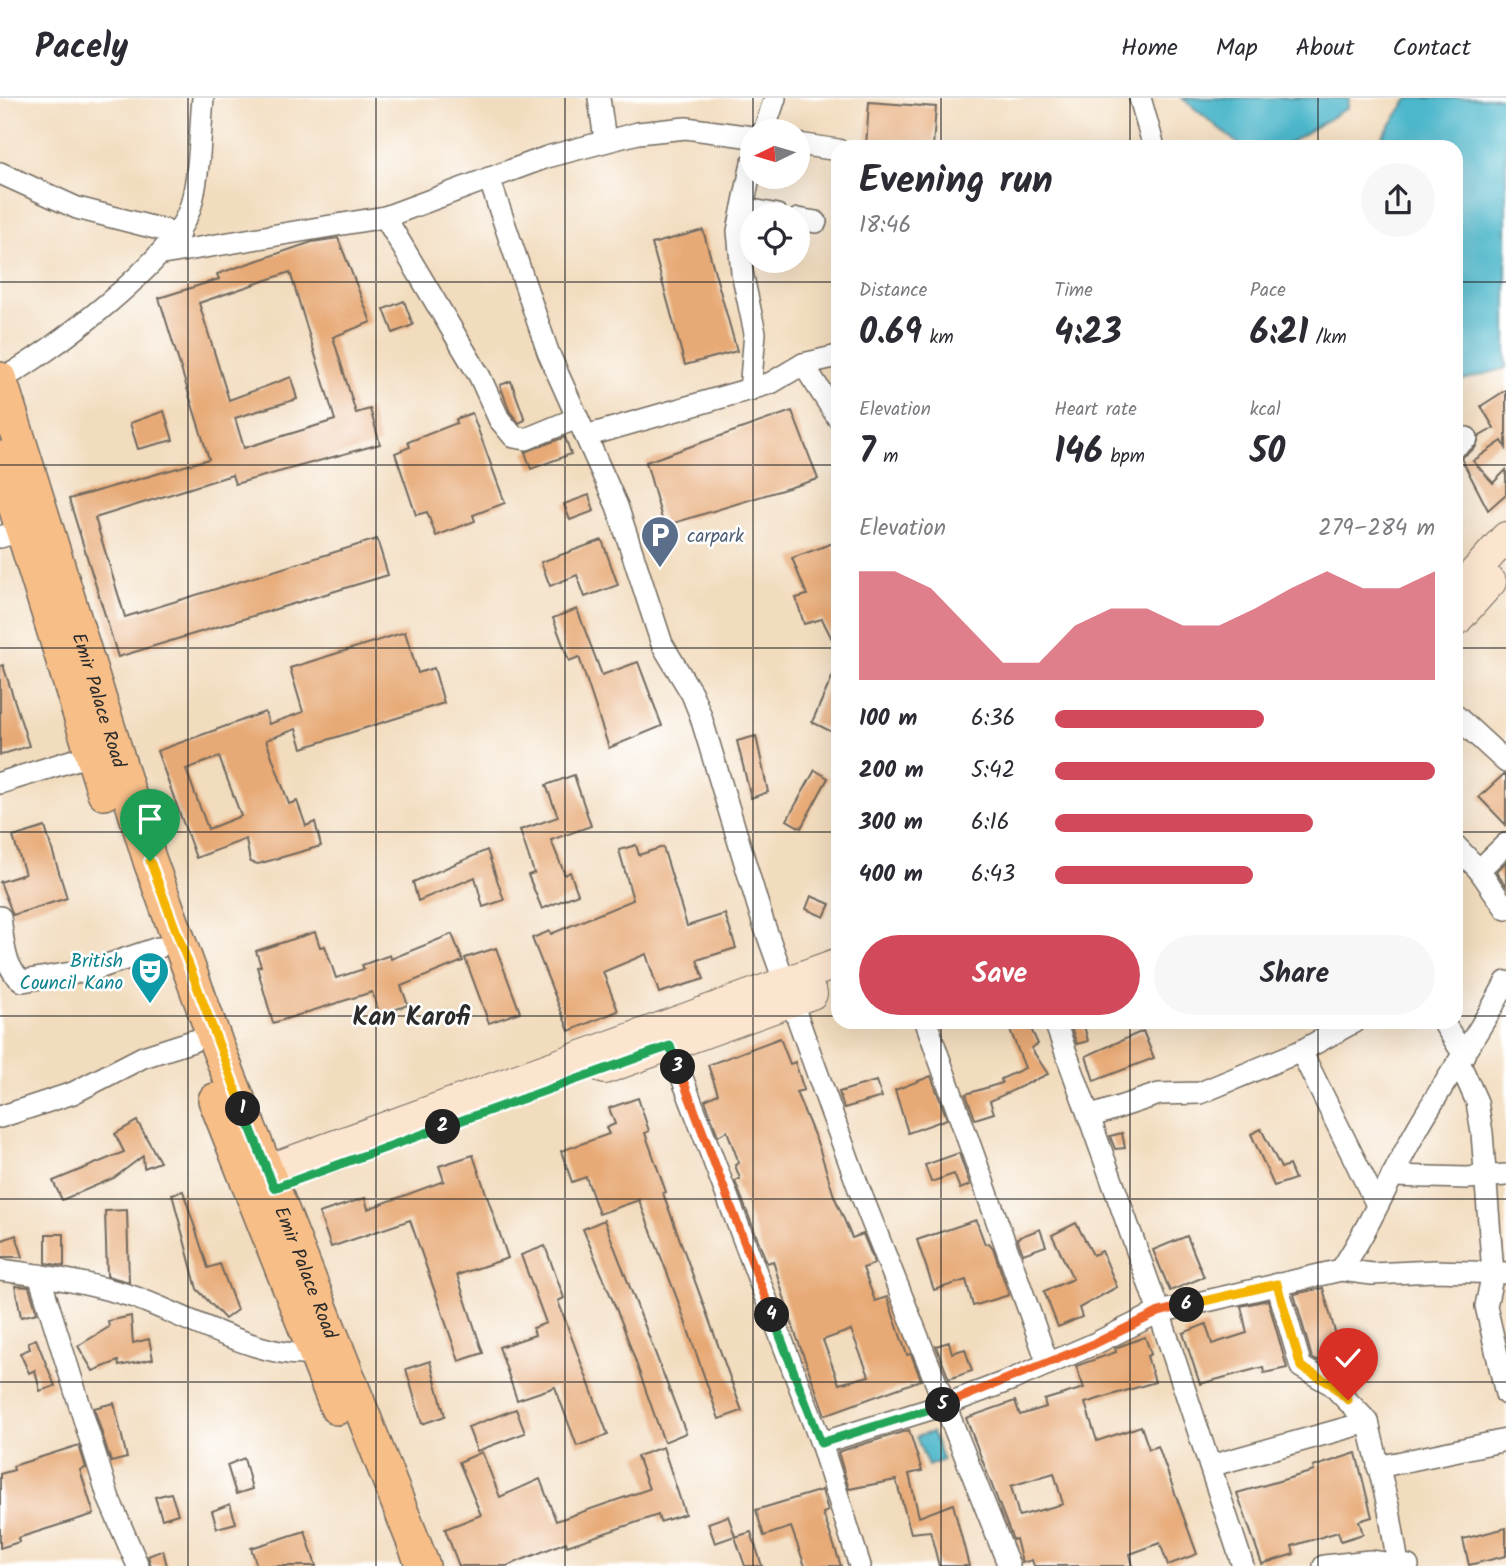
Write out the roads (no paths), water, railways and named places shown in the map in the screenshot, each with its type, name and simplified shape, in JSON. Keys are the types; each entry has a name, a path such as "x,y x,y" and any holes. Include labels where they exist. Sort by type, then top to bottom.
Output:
{"main road":[{"name":"Emir Palace Road","path":"0,379 122,779 158,947 192,1041 273,1184"},
{"name":"Emir Palace Road","path":"0,458 11,534 90,755 273,1184 325,1349 403,1566"},
{"name":"Emir Palace Road","path":"325,1349 422,1566"}],"street":[{"path":"0,379 59,343 163,254 179,234 191,205 203,98"},
{"path":"599,98 605,140"},
{"path":"768,119 775,98"},
{"path":"1140,98 1152,140"},
{"path":"163,254 385,217 489,177 605,140 664,128 686,128 740,135"},
{"path":"810,146 831,149"},
{"path":"0,173 77,208 179,234"},
{"path":"489,177 548,352 617,506 662,644 692,694 700,714 760,909 859,1189 1009,1566"},
{"path":"385,217 467,353 508,431 526,439 750,390 786,377 803,364 831,358"},
{"path":"744,273 755,333 750,390"},
{"path":"803,364 831,407"},
{"path":"1463,585 1506,537"},
{"path":"1463,613 1506,566"},
{"path":"1463,722 1506,762"},
{"path":"0,783 90,755"},
{"path":"1479,870 1506,844"},
{"path":"1463,853 1479,870 1506,909"},
{"path":"0,917 1,942 16,975 23,981 95,969 158,947"},
{"path":"273,1184 670,1046 789,992 831,967"},
{"path":"1341,1270 1361,1240 1418,1127 1462,1059 1506,982"},
{"path":"273,1184 789,992 831,986"},
{"path":"928,1029 1048,1364"},
{"path":"1057,1029 1159,1312 1243,1566"},
{"path":"1089,1118 1159,1094 1200,1093 1301,1051 1341,1029"},
{"path":"1447,1029 1462,1059 1477,1102 1497,1175 1499,1273 1486,1306 1506,1394"},
{"path":"0,1117 74,1093 143,1057 192,1041"},
{"path":"670,1046 821,1443 860,1566"},
{"path":"1301,1051 1377,1205"},
{"path":"1392,1176 1497,1175"},
{"path":"0,1270 39,1275 134,1297 264,1349 325,1349"},
{"path":"821,1443 944,1405 1048,1364 1159,1312 1341,1270 1372,1274 1499,1273"},
{"path":"39,1275 109,1499 138,1566"},
{"path":"1277,1284 1301,1367 1331,1384 1368,1422 1403,1565 1370,1561 1324,1566"},
{"path":"1210,1466 1368,1422"},
{"path":"1378,1467 1506,1440"}],"water":[{"path":"1182,98 1349,98 1347,108 1294,140 1233,140"},
{"path":"1409,98 1506,98 1506,368 1463,380 1463,140 1380,140"},
{"path":"932,1432 943,1460 928,1466 916,1437"}],"place":[{"name":"carpark","path":"660,569"},
{"name":"British Council Kano","path":"150,1005"}],"district":[{"name":"Kan Karofi","path":"411,1016"}]}
